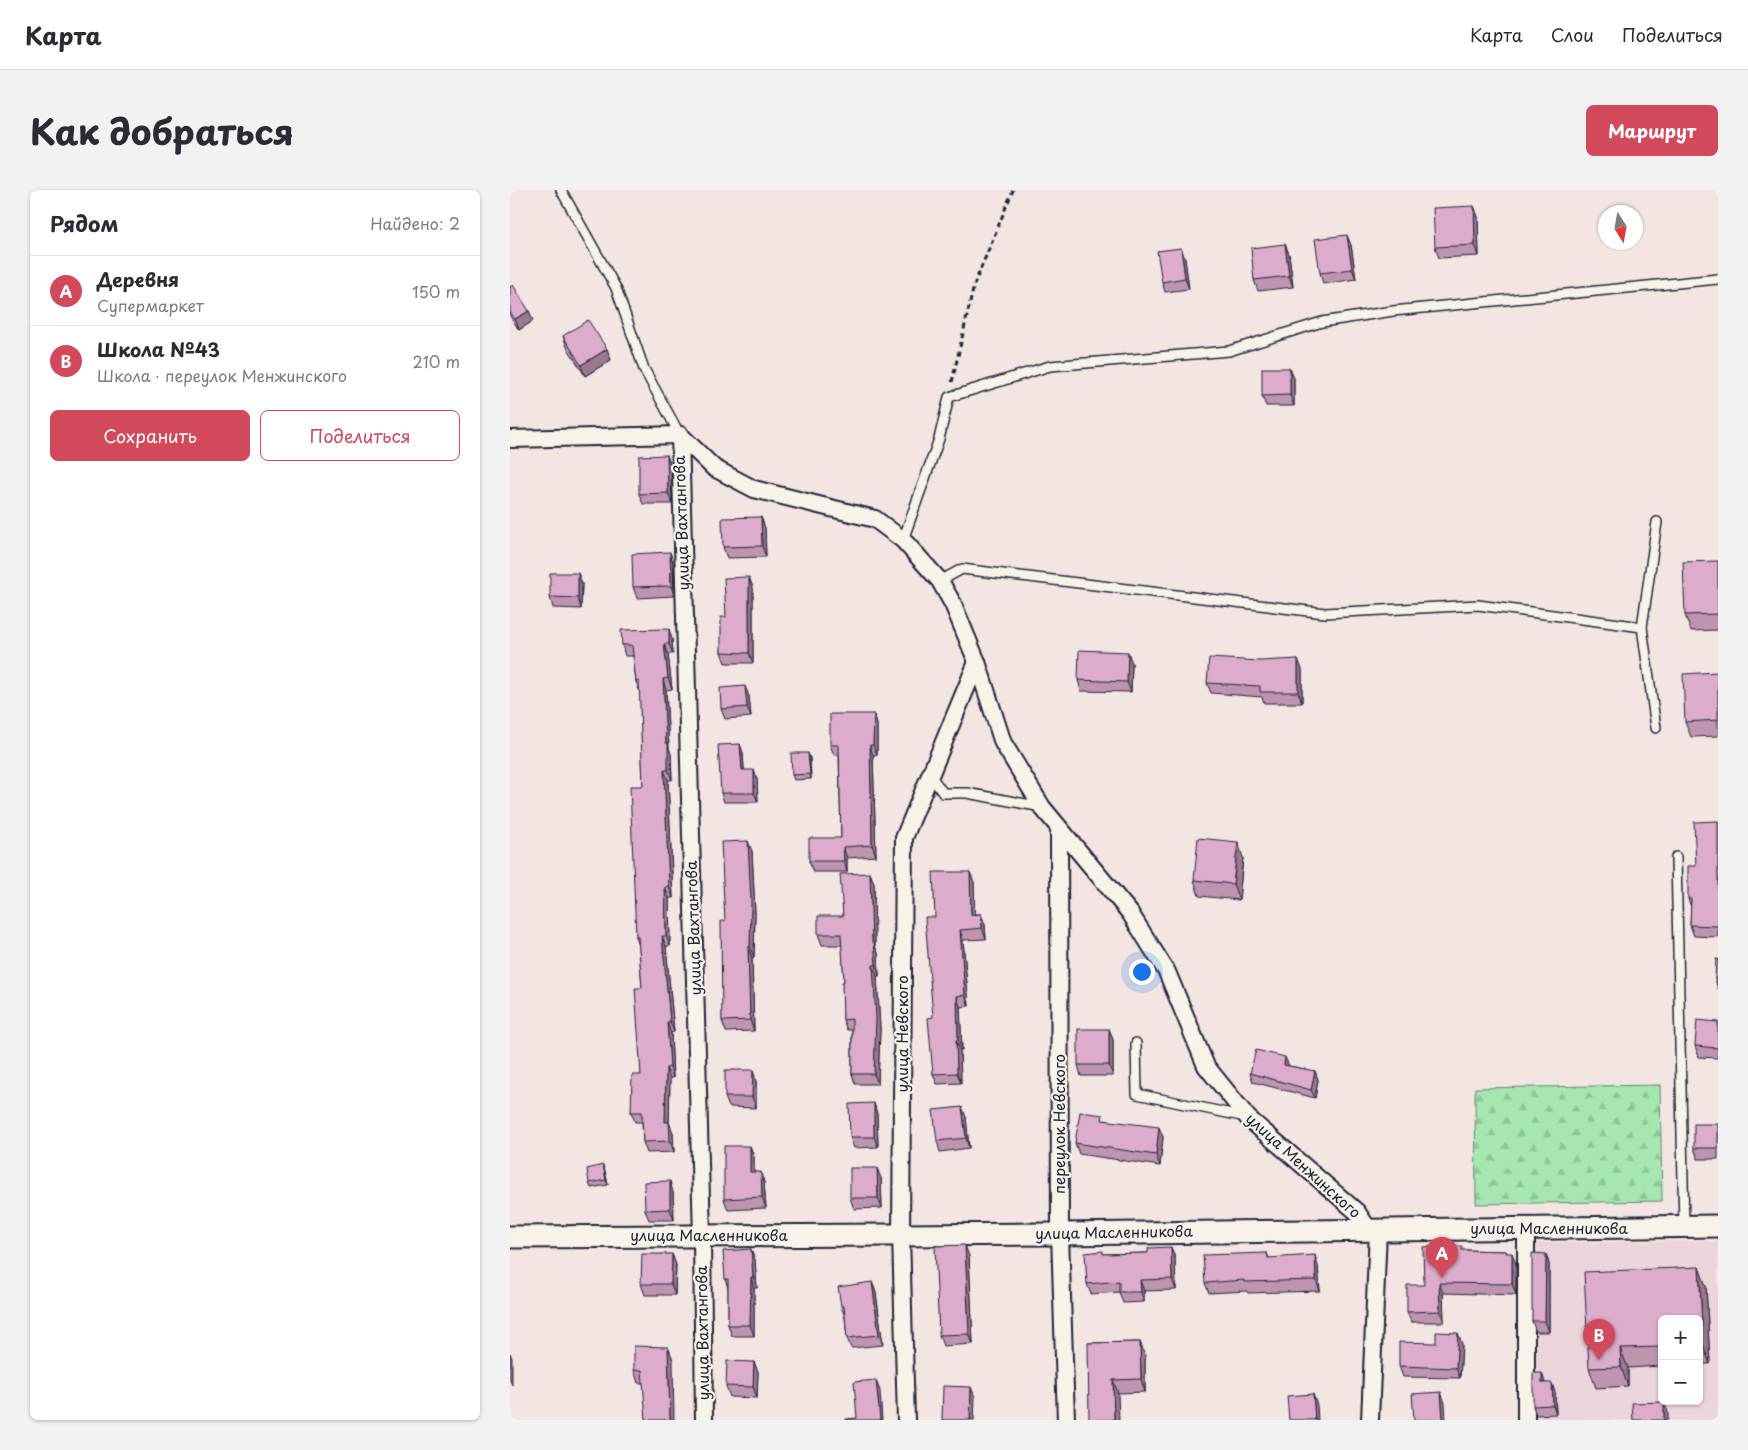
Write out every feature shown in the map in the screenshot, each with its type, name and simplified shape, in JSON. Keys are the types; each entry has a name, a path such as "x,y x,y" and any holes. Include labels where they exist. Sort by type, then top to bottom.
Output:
{"street":[{"path":"510,438 680,436"},
{"name":"улица Менжинского","path":"680,436 714,468 754,489 875,519 903,540 940,581 953,604 977,662 1002,743 1042,807 1130,913 1167,972 1206,1066 1248,1118 1357,1212 1374,1230"},
{"name":"улица Вахтангова","path":"680,436 702,1236 704,1420"},
{"name":"улица Невского","path":"906,1420 901,1234 904,838 977,662"},
{"name":"переулок Невского","path":"1059,829 1060,1234 1066,1420"},
{"name":"улица Масленникова","path":"510,1237 1060,1234 1684,1228 1718,1226"},
{"path":"1526,1229 1526,1420"},
{"path":"1370,1420 1374,1230"}],"lane":[{"path":"561,190 616,288 644,369 680,436"},
{"path":"903,540 939,439 949,397 1050,366 1229,351 1322,322 1393,311 1718,279"},
{"path":"1656,728 1642,627 1657,522"},
{"path":"940,581 962,568 1325,613 1478,605 1642,627"},
{"path":"930,775 943,792 967,794 1042,807"},
{"path":"1676,857 1684,1228"},
{"path":"1136,1043 1137,1094 1248,1118"}],"path":[{"path":"949,397 974,285 1013,190"}],"shaded area":[{"path":"1718,1241 1718,1420 1537,1420 1537,1243"}],"green space":[{"path":"1660,1085 1662,1201 1476,1204 1475,1088"}],"building":[{"path":"1474,206 1475,245 1435,247 1433,208"},
{"path":"1347,235 1352,269 1320,273 1315,239"},
{"path":"1285,244 1289,276 1254,280 1251,248"},
{"path":"1181,248 1185,278 1162,282 1157,251"},
{"path":"513,285 529,311 515,319 510,312 510,287"},
{"path":"588,320 607,349 581,365 563,336"},
{"path":"1262,368 1290,368 1290,395 1262,396"},
{"path":"667,455 668,493 639,494 639,456"},
{"path":"761,517 762,546 723,547 722,518"},
{"path":"670,552 671,586 633,587 632,554"},
{"path":"1718,561 1718,614 1685,615 1683,562"},
{"path":"550,573 578,573 578,598 550,597"},
{"path":"749,577 749,653 721,652 721,617 726,617 724,578"},
{"path":"669,629 669,644 664,644 668,678 663,679 666,743 668,743 668,770 664,770 669,887 665,887 666,936 662,936 670,1022 667,1022 670,1067 666,1068 665,1122 669,1122 670,1141 643,1142 642,1112 631,1112 632,1075 641,1075 635,988 642,988 638,937 636,937 630,786 643,786 639,681 636,682 632,645 622,645 621,630"},
{"path":"1079,650 1128,652 1127,682 1078,680"},
{"path":"1209,658 1260,661 1298,659 1298,692 1260,692 1260,686 1207,683"},
{"path":"1718,672 1718,720 1685,722 1683,674"},
{"path":"745,686 747,707 721,709 720,688"},
{"path":"830,714 874,714 873,745 870,745 872,845 843,847 844,861 809,861 809,838 841,838 839,745 830,745"},
{"path":"740,744 742,770 754,770 754,793 721,793 718,745"},
{"path":"791,753 808,753 810,774 792,775"},
{"path":"1718,821 1718,926 1690,925 1691,899 1688,899 1688,866 1696,866 1694,822"},
{"path":"1198,838 1238,842 1233,884 1194,880"},
{"path":"748,841 751,902 750,947 748,947 750,1020 722,1021 721,921 725,921 721,842"},
{"path":"933,872 970,872 971,915 981,914 982,928 960,930 965,995 957,996 957,1073 933,1074 928,1018 933,1017 925,917 935,917"},
{"path":"870,873 872,942 874,942 876,965 873,965 876,1018 874,1074 852,1074 852,1019 843,1020 842,982 844,982 841,934 818,934 818,916 843,916 840,874"},
{"path":"1716,959 1718,959 1718,980 1715,979"},
{"path":"1697,1020 1718,1022 1718,1048 1695,1046"},
{"path":"1078,1029 1109,1029 1109,1065 1078,1065"},
{"path":"1256,1050 1285,1057 1284,1065 1315,1071 1311,1090 1250,1073"},
{"path":"725,1070 753,1070 752,1097 725,1097"},
{"path":"874,1103 874,1137 850,1137 849,1104"},
{"path":"962,1107 966,1138 937,1141 933,1110"},
{"path":"1080,1112 1103,1115 1102,1120 1159,1127 1156,1155 1075,1143"},
{"path":"1694,1124 1718,1124 1718,1148 1694,1148"},
{"path":"724,1146 750,1146 750,1172 761,1172 762,1197 724,1199"},
{"path":"603,1165 606,1180 589,1183 587,1169"},
{"path":"850,1168 877,1168 878,1198 850,1198"},
{"path":"670,1181 670,1209 645,1210 644,1182"},
{"path":"965,1245 969,1334 939,1335 935,1246"},
{"path":"1462,1246 1462,1250 1506,1251 1506,1253 1512,1253 1512,1284 1439,1283 1440,1311 1407,1312 1407,1285 1424,1285 1423,1247"},
{"path":"1171,1247 1172,1279 1140,1280 1141,1292 1119,1292 1119,1281 1087,1284 1085,1253 1103,1251 1103,1254 1148,1253 1148,1248"},
{"path":"751,1249 753,1277 751,1277 750,1325 728,1325 728,1279 725,1279 723,1251"},
{"path":"1267,1253 1268,1258 1315,1255 1316,1280 1244,1282 1244,1280 1205,1283 1203,1255"},
{"path":"1532,1253 1546,1254 1545,1321 1532,1321"},
{"path":"642,1254 672,1254 671,1284 641,1284"},
{"path":"1699,1267 1701,1315 1658,1315 1658,1347 1620,1348 1621,1367 1589,1368 1584,1272"},
{"path":"872,1282 879,1335 847,1338 844,1306 841,1306 838,1287"},
{"path":"1436,1332 1458,1333 1456,1368 1399,1366 1399,1342 1436,1343"},
{"path":"1140,1342 1141,1379 1113,1380 1114,1420 1089,1420 1088,1343"},
{"path":"634,1346 668,1347 670,1420 646,1420 642,1370 634,1370"},
{"path":"727,1361 754,1362 753,1387 726,1386"},
{"path":"1533,1373 1542,1373 1542,1383 1552,1383 1553,1405 1533,1406"},
{"path":"876,1380 880,1420 846,1420 857,1418 854,1382"},
{"path":"943,1386 971,1387 970,1420 942,1420"},
{"path":"1441,1392 1443,1420 1414,1420 1412,1394"},
{"path":"1313,1394 1315,1420 1289,1420 1287,1396"},
{"path":"1658,1402 1658,1405 1664,1405 1664,1420 1633,1420 1632,1403"}],"place":[{"name":"Деревня","path":"1442,1278"},
{"name":"Школа №43","path":"1599,1360"}]}
